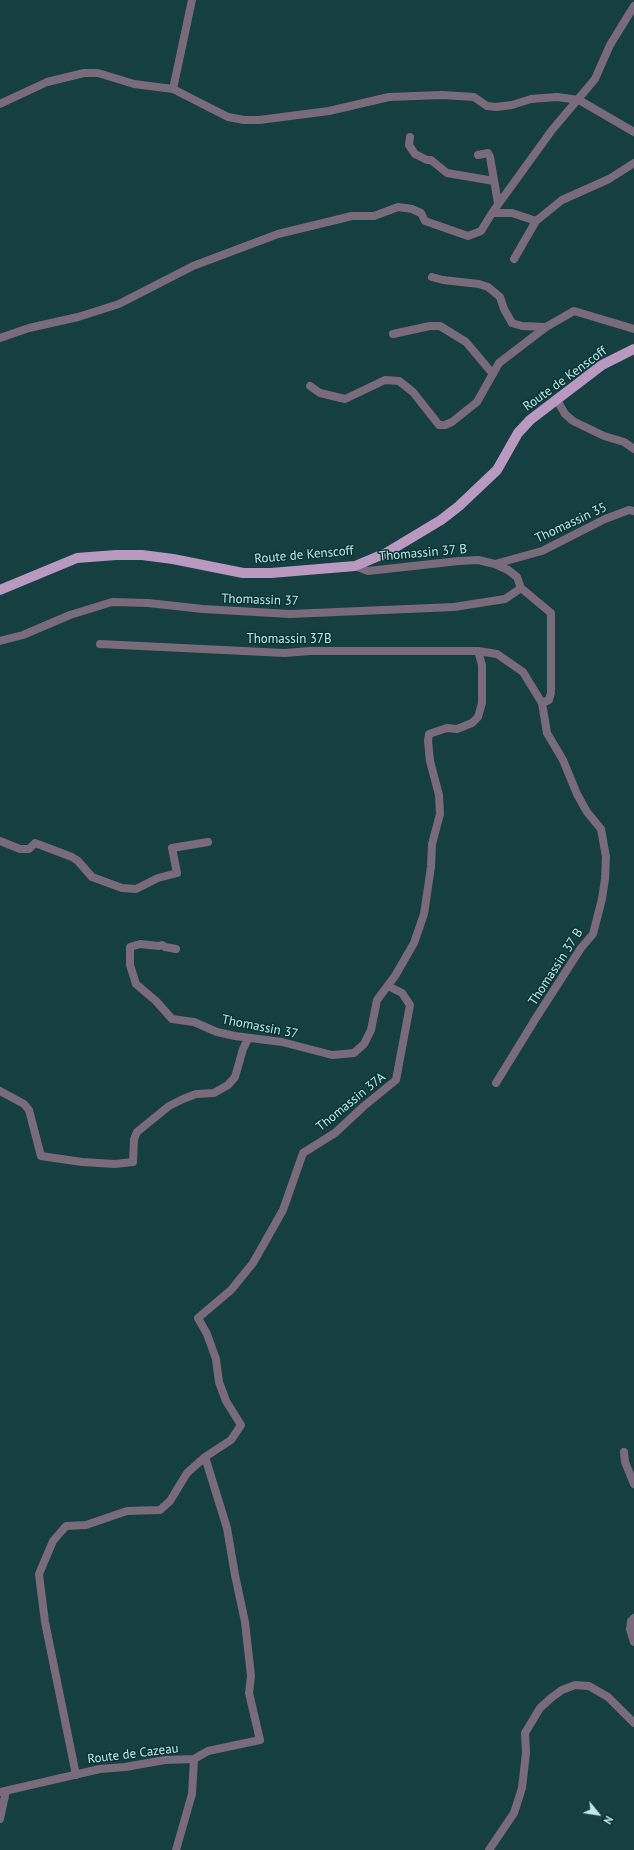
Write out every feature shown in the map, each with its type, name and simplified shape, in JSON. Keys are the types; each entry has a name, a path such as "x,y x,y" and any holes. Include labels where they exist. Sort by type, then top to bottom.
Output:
{"main road":[{"name":"Route de Kenscoff","path":"0,590 77,558 116,555 142,555 173,559 243,573 270,573 355,566 386,553 441,520 459,506 497,470 518,433 530,420 602,365 634,349"}],"street":[{"path":"173,89 192,0"},
{"path":"0,338 28,328 78,317 119,304 193,266 256,244 278,234 352,216 374,216 398,207 421,212 425,221 447,230 468,236 481,231 498,203 552,130 579,100 595,79 610,45 634,6"},
{"path":"0,104 47,82 84,72 98,73 134,84 173,89 228,116 244,120 259,120 329,111 389,97 413,95 474,97 487,106 496,107 512,105 531,99 557,97 579,100 634,132"},
{"path":"410,137 409,144 415,154 426,160 431,160 448,173 494,181"},
{"path":"478,155 488,153 490,157 498,203"},
{"path":"514,259 536,221 562,200 609,179 634,163"},
{"path":"492,213 512,213 536,221"},
{"path":"432,277 443,280 479,284 488,287 500,297 504,309 512,323 522,326 546,327"},
{"path":"310,386 320,393 345,399 385,380 399,381 413,392 439,425 445,426 477,402 499,363 546,327 574,311 634,329"},
{"path":"393,334 430,326 440,326 466,342 493,374"},
{"path":"557,400 565,414 573,421 604,436 624,442 634,449"},
{"name":"Thomassin 35","path":"494,564 542,551 605,519 629,510 634,511"},
{"name":"Thomassin 37 B","path":"355,566 368,571 478,560 494,564 508,570 517,577 521,588 551,613 551,693 549,700 542,703 547,733 563,760 577,794 587,812 601,829 606,857 605,880 602,900 593,934 581,948 496,1084"},
{"name":"Thomassin 37","path":"0,641 23,635 70,615 112,602 148,603 203,609 290,614 454,607 505,599 521,588"},
{"name":"Thomassin 37B","path":"100,644 285,653 310,651 478,650"},
{"path":"388,986 414,943 424,914 431,867 432,844 440,814 439,795 430,761 428,741 429,734 447,728 456,729 472,723 478,717 482,704 482,665 478,650 497,654 523,672 542,703"},
{"path":"0,841 20,849 29,849 35,843 72,857 78,861 92,877 122,888 136,889 158,878 176,873 172,848 208,842"},
{"name":"Thomassin 37","path":"176,949 162,945 140,944 130,947 130,965 136,984 156,1001 172,1019 194,1022 217,1032 248,1039 257,1038 282,1042 332,1055 354,1054 364,1044 371,1030 377,1000 388,986"},
{"name":"Thomassin 37A","path":"205,1457 231,1440 241,1425 226,1401 219,1382 216,1359 198,1318 232,1290 254,1263 283,1210 303,1153 335,1133 364,1106 396,1080 410,1005 402,993 388,986"},
{"path":"0,1091 24,1104 29,1110 41,1156 95,1163 115,1164 134,1162 134,1140 137,1132 169,1106 182,1099 196,1094 214,1093 228,1085 235,1077 243,1049 248,1039"},
{"path":"624,1452 634,1484"},
{"path":"76,1775 45,1622 39,1574 53,1541 66,1526 86,1525 127,1511 160,1510 170,1501 187,1473 205,1457 227,1528 245,1622 251,1676 249,1693 260,1740 208,1751 194,1759 192,1794 176,1850"},
{"path":"634,1618 631,1621 630,1629 634,1642"},
{"path":"489,1850 514,1814 522,1788 526,1753 525,1734 540,1708 551,1698 562,1690 575,1685 589,1686 608,1697 634,1723"},
{"name":"Route de Cazeau","path":"3,1792 100,1769 165,1760 194,1759"},
{"path":"0,1819 3,1792"}]}
